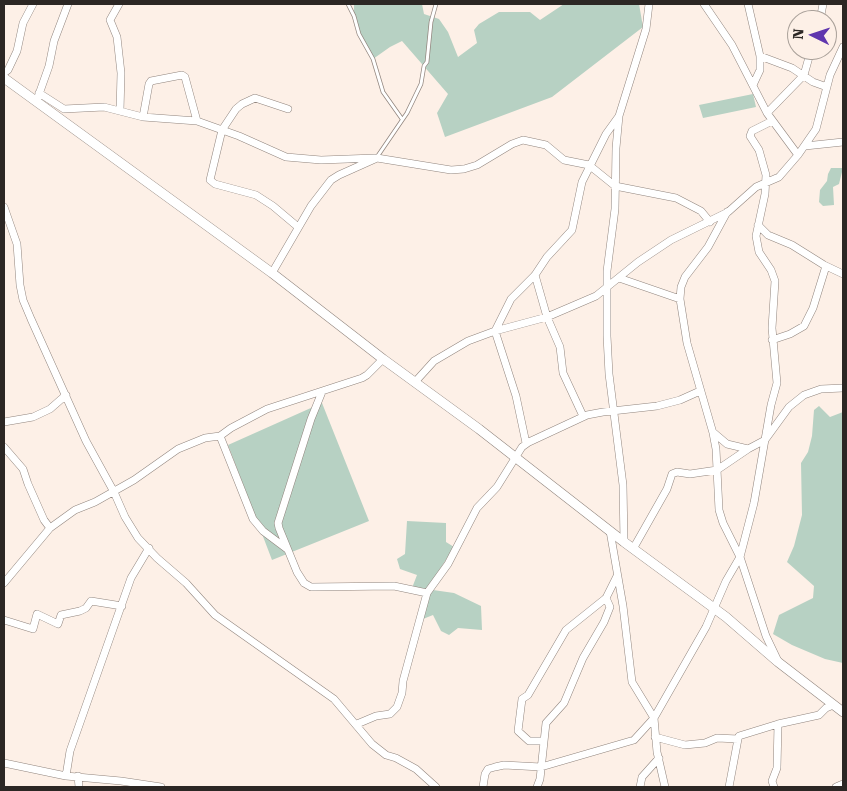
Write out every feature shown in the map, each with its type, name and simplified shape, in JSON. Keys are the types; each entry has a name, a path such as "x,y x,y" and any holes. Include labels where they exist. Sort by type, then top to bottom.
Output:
{"street":[{"path":"4,73 8,70 17,51 23,23 33,4"},
{"path":"38,98 49,66 56,35 68,4"},
{"path":"119,4 110,20 117,37 121,73 120,110"},
{"path":"624,542 623,485 609,374 607,272 615,209 616,148 619,116 646,29 649,4"},
{"path":"704,4 732,45 767,113 798,155"},
{"path":"748,4 760,56 760,70 753,85"},
{"path":"415,382 434,361 468,341 495,331 547,318 596,296 671,240 728,212 756,187 779,177 805,146 816,129 830,74 840,62 843,47"},
{"path":"760,56 792,68 814,82 827,87"},
{"path":"767,113 804,75 809,60"},
{"path":"143,117 151,80 182,75 185,77 197,121"},
{"path":"4,78 38,98 272,273 633,549 714,608 778,662 843,712"},
{"path":"38,98 64,109 104,108 120,110 143,117 197,121 276,153 297,159 377,158 451,170 464,169 477,165 512,144 528,140 546,145 564,160 589,166 615,186 676,198 701,211 710,222"},
{"path":"288,109 255,98 236,109 222,130 211,182 256,195 298,226"},
{"path":"526,443 516,396 495,331 512,299 535,275 547,257 572,230 582,182 606,134 619,116"},
{"path":"483,787 485,774 488,769 495,766 541,767 634,740 654,718 706,627 726,581 740,557 754,503 777,383 772,340 775,281 758,248 756,236 766,175 759,150 751,140 750,134 752,131 772,121"},
{"path":"805,146 843,142"},
{"path":"272,273 298,226 331,180 377,158"},
{"path":"4,207 17,244 18,271 23,300 86,440 138,538 157,558 186,582 215,615 334,699 372,744 386,755 396,758 416,769 436,787"},
{"path":"728,212 708,247 685,277 681,286 680,299 686,343 713,432 719,510 740,557 766,636 778,662"},
{"path":"758,225 768,235 792,245 843,274"},
{"path":"772,340 795,332 804,326 813,308 826,266"},
{"path":"535,275 547,318 560,347 563,373 583,416"},
{"path":"619,278 680,299"},
{"path":"4,583 50,528 75,510 114,492 134,480 178,449 205,438 220,436 267,409 322,392 367,375 383,359"},
{"path":"633,549 667,489 672,474 676,472 690,474 717,470 765,440 789,407 804,395 821,389 843,388"},
{"path":"357,724 376,716 390,714 397,707 426,593 448,564 477,508 497,487 526,443 583,416 666,404 686,398 700,391"},
{"path":"322,392 311,419 278,523 297,572 304,583 311,587 394,586 426,593"},
{"path":"4,422 33,417 50,410 66,394"},
{"path":"713,432 727,444 748,449"},
{"path":"220,436 253,519 263,531 287,549"},
{"path":"4,447 23,468 44,520 50,528"},
{"path":"610,531 623,606 632,682 654,718 658,758 665,787"},
{"path":"66,776 70,751 131,578 149,548"},
{"path":"543,741 529,741 518,731 522,699 528,695 566,630 606,598 617,575"},
{"path":"537,787 546,723 564,703 583,658 604,622 610,607 606,598"},
{"path":"4,620 32,629 37,614 58,624 61,615 80,611 86,608 91,601 122,606"},
{"path":"729,787 739,736 778,724 819,715 826,708 833,705"},
{"path":"774,787 772,780 776,768 778,724"},
{"path":"655,737 685,745 705,743 717,738 738,739"},
{"path":"640,787 642,777 658,758"},
{"path":"4,763 66,776 78,776 121,784 161,787"},
{"path":"78,776 78,787"},
{"path":"836,787 843,784"}],"lane":[{"path":"348,4 354,16 359,34 373,59 383,92 402,119"},
{"path":"377,158 402,119 421,84 424,66 427,62 431,22 436,4"}],"green space":[{"path":"354,4 422,4 424,14 439,19 448,32 458,57 477,43 474,30 479,24 499,12 530,12 540,20 564,4 639,4 643,27 552,97 445,137 437,113 448,94 402,41 373,59 359,34 354,16"},
{"path":"753,94 756,107 703,118 699,105"},
{"path":"831,168 843,168 839,184 833,187 834,205 823,206 819,202 820,190 827,181"},
{"path":"322,403 369,521 272,560 228,445"},
{"path":"819,406 830,417 843,412 843,663 825,659 792,645 773,634 779,615 813,598 814,586 787,562 794,546 802,515 801,463 808,452 812,436 814,410"},
{"path":"407,521 446,523 446,542 454,547 426,591 412,588 417,575 400,569 397,559 405,554"},
{"path":"433,590 454,593 481,606 482,630 458,628 449,635 441,631 433,615 423,619 429,596"}]}
